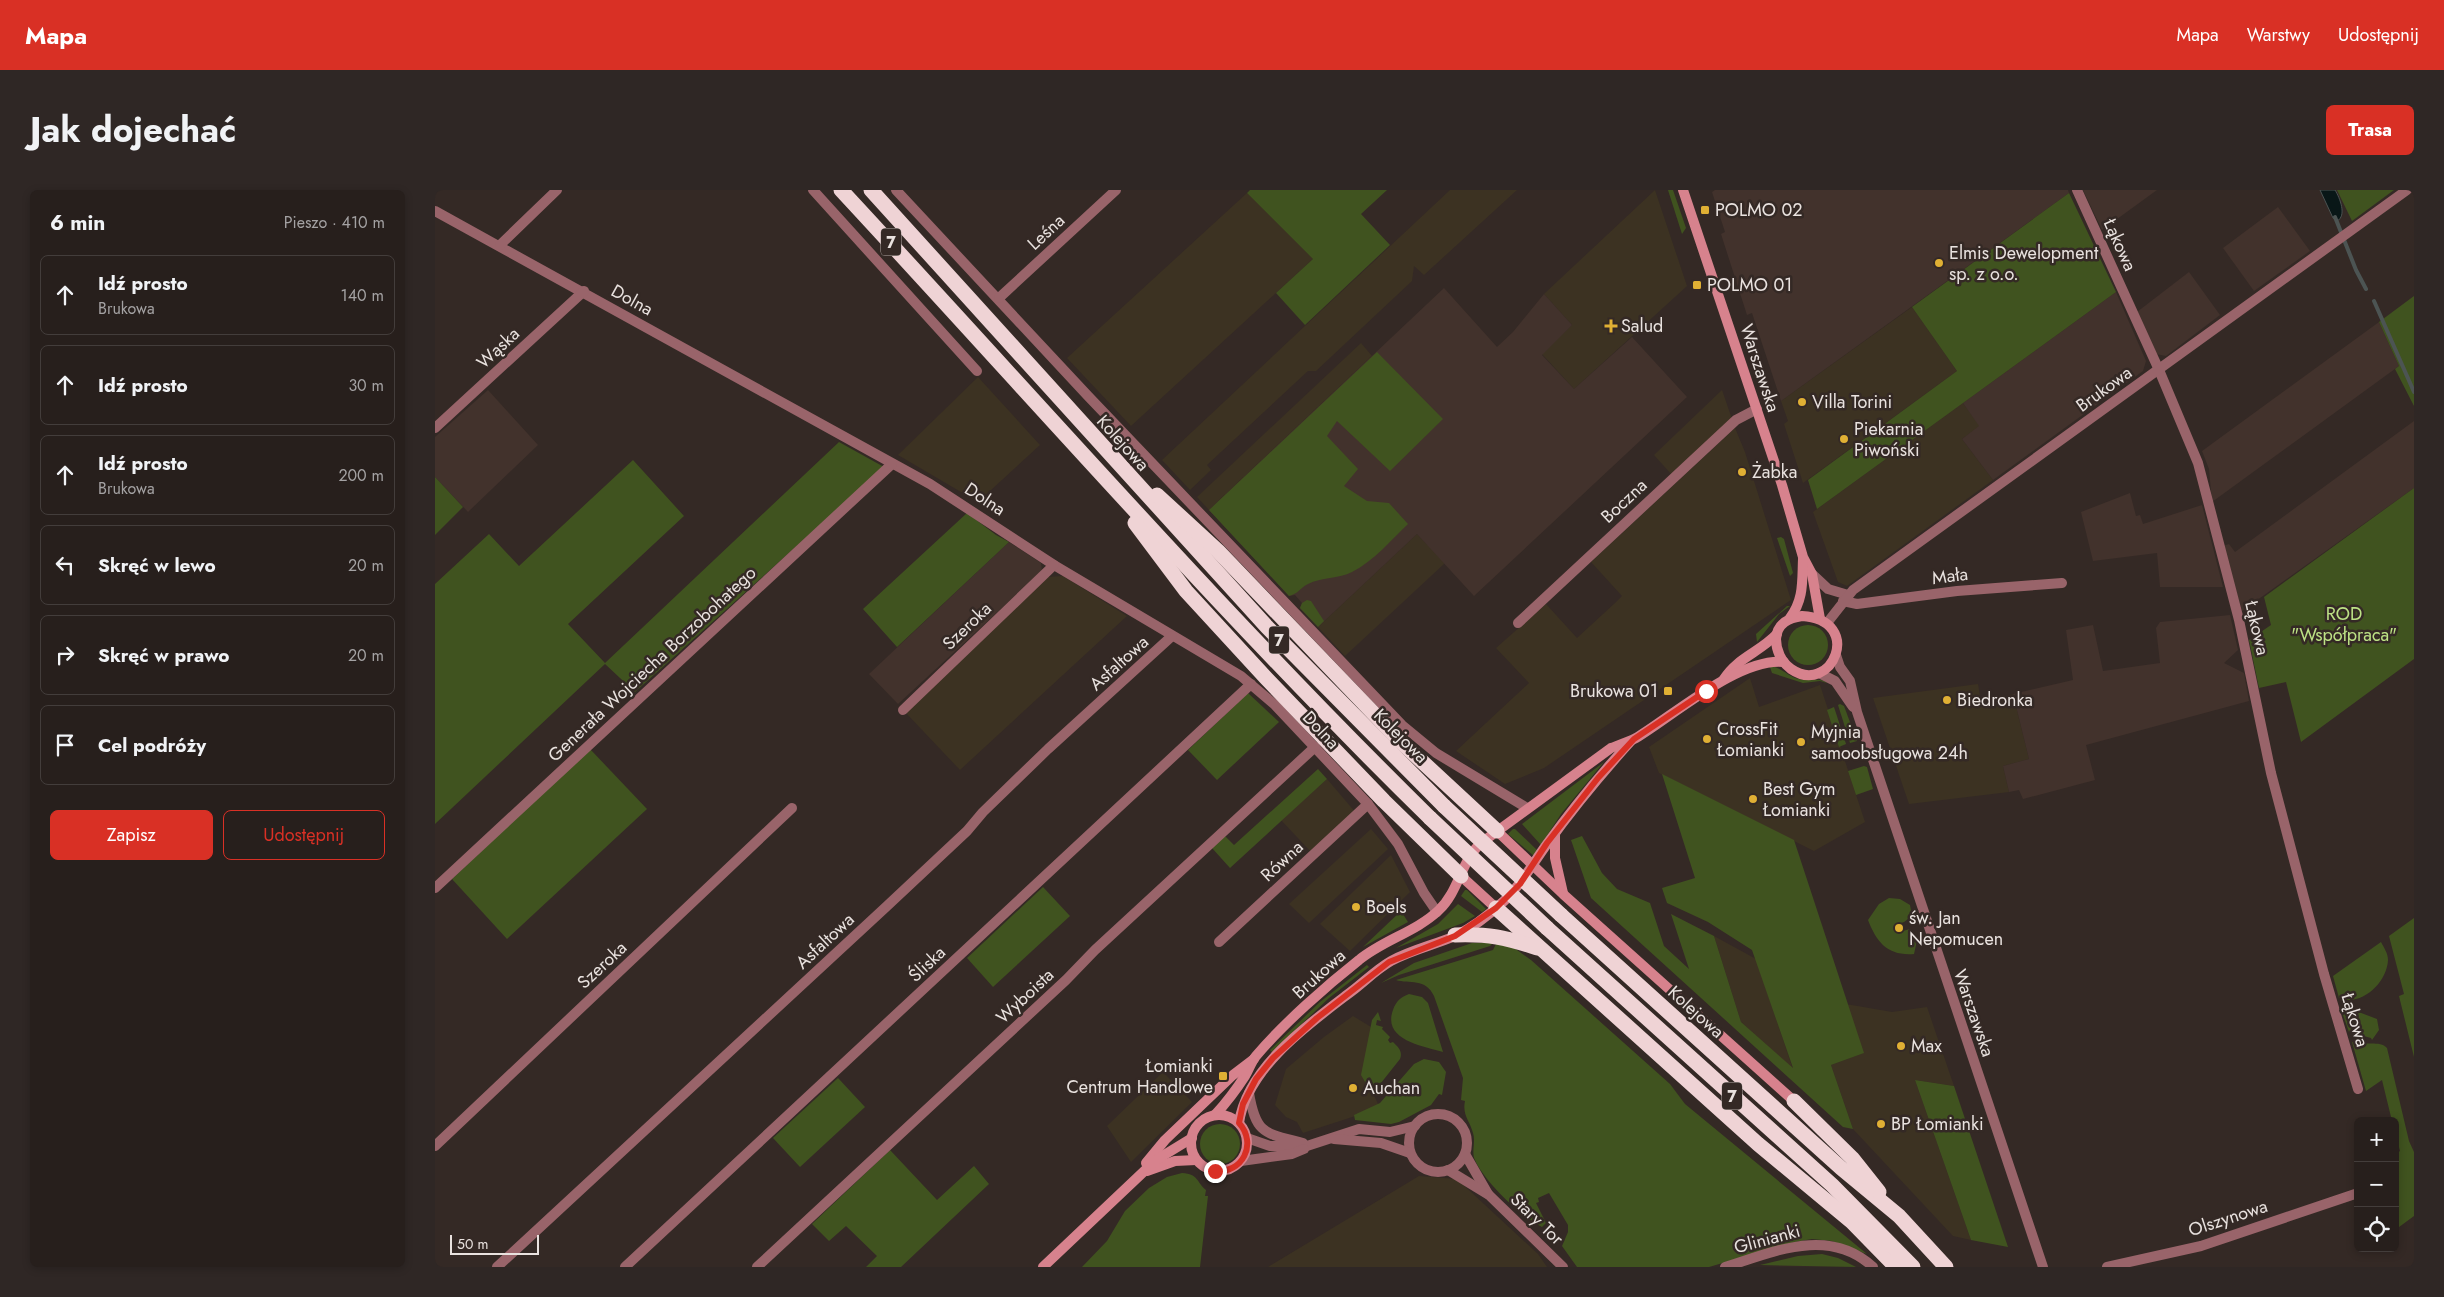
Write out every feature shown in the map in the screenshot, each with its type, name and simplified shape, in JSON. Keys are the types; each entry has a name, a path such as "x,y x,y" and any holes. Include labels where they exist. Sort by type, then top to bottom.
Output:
{"highway":[{"name":"Kolejowa","path":"841,190 1252,639 1430,818 1547,928 1832,1185 1913,1267"},
{"name":"Kolejowa","path":"871,190 1267,627 1444,806 1561,915 1841,1168 1899,1216 1947,1267"},
{"path":"1120,467 1159,496 1218,551 1401,742 1497,831"},
{"path":"1118,492 1138,529 1186,591 1384,801 1461,876"},
{"path":"1496,908 1796,1177 1852,1222 1897,1267"},
{"path":"1455,936 1489,934 1542,950"},
{"path":"1794,1101 1852,1158 1899,1216"}],"street":[{"path":"500,245 557,190"},
{"path":"813,190 977,371"},
{"name":"Kolejowa","path":"896,190 999,298 1088,396 1402,725 1443,757 1527,808"},
{"name":"Leśna","path":"999,298 1116,190"},
{"name":"Warszawska","path":"1683,190 1757,409 1803,558 1812,574 1824,621"},
{"name":"Łąkowa","path":"2077,190 2159,370 2198,463 2239,620 2271,773 2324,974 2358,1089"},
{"name":"Brukowa","path":"1824,621 1846,598 2407,190"},
{"name":"Dolna","path":"435,210 973,510 1053,565 1251,684 1275,705 1368,804 1398,844 1424,893 1437,912"},
{"name":"Wąska","path":"436,424 583,291"},
{"name":"Boczna","path":"1518,623 1736,420 1757,409"},
{"name":"Generała Wojciecha Borzobohatego","path":"435,888 892,464"},
{"name":"Warszawska","path":"1790,618 1799,606 1801,598 1803,558"},
{"name":"Szeroka","path":"903,710 1053,565"},
{"name":"Warszawska","path":"1812,574 1828,589 1846,598"},
{"name":"Mała","path":"1846,598 1857,604 1957,591 2062,583"},
{"path":"1803,616 1824,621 1837,639 1836,655 1832,663 1819,673 1800,674 1784,662 1776,645 1777,634 1781,625 1790,618 1803,616"},
{"path":"1724,679 1733,667 1766,645 1777,634"},
{"name":"Asfaltowa","path":"497,1267 887,906 967,831 983,812 1042,755 1172,636"},
{"name":"Warszawska","path":"1836,655 1840,667 1850,681 1857,712 2043,1267"},
{"path":"1784,662 1772,661 1764,663 1724,679 1634,739 1611,748 1497,831 1563,894 1794,1101"},
{"name":"Warszawska","path":"1819,673 1835,680 1857,712"},
{"name":"Śliska","path":"625,1267 1251,684"},
{"path":"1533,866 1598,778 1634,739"},
{"name":"Wyboista","path":"757,1267 1059,986 1095,950 1315,748"},
{"name":"Równa","path":"1219,942 1368,804"},
{"name":"Szeroka","path":"435,1146 792,808"},
{"name":"Brukowa","path":"1215,1116 1238,1087 1254,1058 1318,996 1359,959 1437,912 1453,893 1474,850 1497,831"},
{"path":"1555,834 1555,858 1563,894"},
{"name":"Brukowa","path":"1239,1123 1243,1104 1256,1079 1273,1058 1317,1018 1389,962 1455,936 1496,908 1520,884 1533,866"},
{"path":"1461,876 1496,908"},
{"path":"1139,1174 1153,1153 1165,1140 1233,1075 1254,1058"},
{"path":"1249,1093 1253,1117 1258,1125 1272,1134 1312,1145"},
{"path":"1434,1115 1453,1119 1461,1126 1466,1136 1465,1154 1456,1166 1448,1170 1433,1172 1424,1169 1416,1162 1410,1152 1409,1141 1415,1126 1423,1118 1434,1115"},
{"path":"1215,1116 1226,1116 1239,1123 1247,1138 1246,1153 1241,1161 1231,1169 1220,1172 1209,1170 1196,1160 1191,1147 1192,1138 1198,1125 1206,1119 1215,1116"},
{"path":"1241,1161 1292,1154 1359,1129 1390,1132 1415,1126"},
{"path":"1043,1267 1155,1160 1192,1138"},
{"path":"1247,1138 1270,1146 1312,1145"},
{"path":"1331,1139 1381,1143 1410,1152"},
{"name":"Stary Tor","path":"1465,1154 1489,1195"},
{"path":"1139,1174 1175,1161 1196,1160"},
{"name":"Stary Tor","path":"1448,1170 1489,1195 1563,1267"},
{"name":"Olszynowa","path":"2107,1267 2201,1246 2326,1202 2354,1194"},
{"name":"Glinianki","path":"1725,1267 1797,1245 1811,1244 1824,1244 1847,1250 1873,1267"}],"shaded area":[{"path":"1450,190 1517,190 1424,275 1414,266 1412,281 1316,371 1308,371 1207,465 1211,470 1190,490 1162,460"},
{"path":"1655,190 1687,286 1574,389 1542,354 1572,325 1544,294"},
{"path":"1715,190 2068,190 2069,193 1781,401 1752,313 1747,315 1721,234 1725,232 1712,192"},
{"path":"2083,190 2157,190 2102,230"},
{"path":"2320,190 2335,190 2337,193 2342,215 2337,221 2333,218"},
{"path":"1247,193 1313,259 1131,426 1067,358"},
{"path":"2278,207 2310,251 2254,291 2223,248"},
{"path":"2189,272 2220,315 2166,356 2156,354 2137,312"},
{"path":"1444,288 1497,347 1513,332 1544,294 1572,325 1542,355 1574,389 1632,337 1687,397 1474,596 1417,534 1318,627 1300,608 1302,603 1295,595 1289,596 1209,510"},
{"path":"2116,292 2146,361 2143,371 1993,480 1962,439 1979,426 1963,403"},
{"path":"1912,307 1957,371 1803,483 1784,424 1788,421 1781,401"},
{"path":"2379,322 2399,366 2212,502 2209,469 2202,451"},
{"path":"1361,343 1372,356 1209,510 1197,497"},
{"path":"978,377 1040,445 978,502 898,455"},
{"path":"488,390 538,445 468,512 435,477 435,437"},
{"path":"1722,390 1732,419 1672,475 1654,455"},
{"path":"1963,403 1980,426 1962,439 1993,480 1847,586 1838,582 1813,512"},
{"path":"2414,421 2414,488 2242,611 2223,546 2229,544 2235,552"},
{"path":"1735,428 1745,452 1791,600 1544,768 1505,784 1456,751 1529,683 1496,648 1546,604 1577,638 1622,596 1591,562"},
{"path":"2130,493 2136,516 2140,515 2143,524 2202,505 2223,587 2160,587 2157,553 2093,561 2081,512"},
{"path":"1417,534 1445,563 1345,656 1318,627"},
{"path":"1009,542 1041,563 1042,571 898,704 869,674"},
{"path":"1063,576 1127,616 960,770 906,713 1048,577"},
{"path":"2230,615 2238,650 2224,663 2244,673 2249,701 2086,745 2095,780 2023,799 2019,790 2009,792 2003,766 2029,759 2013,694 2073,680 2066,630 2093,625 2103,671 2160,663 2156,628 2160,622"},
{"path":"1750,678 1759,707 1820,685 1865,822 1814,851 1659,773 1649,747"},
{"path":"1978,684 1981,702 2013,694 2029,759 2003,766 2009,792 1909,804 1873,698"},
{"path":"1327,779 1356,813 1312,853 1281,820"},
{"path":"1371,829 1388,849 1309,923 1289,904"},
{"path":"1391,855 1410,892 1350,951 1320,924"},
{"path":"1714,936 1756,959 1793,1069 1741,1022"},
{"path":"1846,1004 1892,1012 1927,1007 1954,1086 1915,1080 1971,1240 1953,1236 1853,1129 1831,1065 1863,1053"},
{"path":"1353,1016 1371,1027 1366,1079 1380,1108 1303,1133 1297,1122 1286,1117 1275,1105 1286,1069 1324,1037"},
{"path":"1163,1072 1192,1102 1131,1162 1107,1126"},
{"path":"1419,1176 1457,1179 1538,1254 1547,1267 1268,1267"}],"green space":[{"path":"1250,190 1387,190 1361,214 1390,245 1305,325 1276,293 1313,259 1247,193"},
{"path":"1668,190 1673,190 1686,228 1682,234"},
{"path":"2337,190 2394,190 2352,221"},
{"path":"2069,193 2116,292 1817,509 1808,480 1957,371 1912,307"},
{"path":"2414,296 2414,406 2395,369 2399,366 2379,322"},
{"path":"1377,352 1443,419 1390,471 1337,421 1327,436 1358,469 1344,486 1367,501 1389,503 1408,524 1375,556 1360,567 1341,576 1313,582 1289,596 1209,510"},
{"path":"839,442 884,467 635,692 605,664 435,824 435,584 489,534 519,566 633,460 684,516 568,624 605,663"},
{"path":"435,477 463,507 435,535"},
{"name":"ROD \"Współpraca\"","path":"2414,488 2414,659 2301,742 2286,682 2259,688 2249,640 2271,625 2264,597"},
{"path":"967,513 996,535 1009,542 897,647 863,609"},
{"path":"1781,537 1784,539 1793,573 1790,576 1777,538"},
{"path":"1307,600 1311,601 1324,621 1318,627 1300,608 1302,603"},
{"path":"1787,606 1790,606 1779,614 1757,642 1756,634"},
{"path":"1804,625 1812,625 1819,628 1825,634 1828,645 1825,656 1819,662 1812,665 1804,665 1797,662 1791,656 1788,649 1788,641 1791,634 1797,628"},
{"path":"1772,666 1795,678 1821,680 1827,683 1820,681 1803,683 1772,673 1770,667"},
{"path":"1248,693 1279,722 1217,780 1188,750"},
{"path":"1838,705 1844,706 1857,741 1850,743"},
{"path":"1834,707 1846,744 1839,747 1827,710"},
{"path":"590,749 647,809 507,939 452,879"},
{"path":"1604,762 1561,814 1541,845 1522,824"},
{"path":"1864,766 1867,767 1873,789 1856,795 1848,771"},
{"path":"1318,769 1327,779 1230,868 1212,848 1225,836 1234,845"},
{"path":"1662,774 1794,840 1864,1053 1831,1065 1853,1129 1843,1127 1591,898 1571,840 1582,836 1602,873 1617,889 1650,903 1664,946 1689,969 1671,914 1714,936 1741,1022 1793,1068 1752,950 1708,922 1667,903 1662,888 1695,878"},
{"path":"1513,829 1537,850 1534,856 1508,834"},
{"path":"1043,887 1070,916 993,987 967,958"},
{"path":"1465,890 1486,909 1482,912 1461,896"},
{"path":"1889,898 1900,899 1910,905 1912,916 1904,922 1895,925 1894,928 1899,932 1910,929 1918,936 1914,954 1897,953 1890,950 1880,941 1871,928 1868,920 1879,904"},
{"path":"1458,904 1475,916 1463,923 1396,948 1438,924"},
{"path":"1401,911 1408,922 1363,947"},
{"path":"2414,918 2414,1057 2399,996 2404,994 2389,936"},
{"path":"1497,942 1510,945 1531,960 1670,1084 1685,1104 1867,1254 1832,1241 1812,1239 1795,1242 1709,1267 1577,1267 1562,1246 1568,1232 1568,1225 1549,1193 1538,1198 1539,1202 1536,1203 1546,1223 1542,1227 1514,1207 1486,1178 1474,1157 1474,1136 1465,1114 1465,1101 1461,1100 1463,1078 1434,996 1427,986 1396,980 1493,950"},
{"path":"2381,942 2387,953 2388,960 2387,969 2378,985 2364,996 2356,999 2347,1000 2339,998 2333,976"},
{"path":"1472,943 1493,943 1490,946 1399,975 1381,983 1414,963"},
{"path":"1367,965 1369,967 1329,998 1272,1052 1270,1050 1320,1002"},
{"path":"1409,994 1422,997 1428,1003 1443,1052 1406,1040 1393,1028 1391,1020 1394,1007 1399,1000"},
{"path":"2348,1011 2356,1011 2377,1019 2379,1030 2372,1040 2371,1038 2349,1032 2343,1015"},
{"path":"1378,1012 1381,1021 1377,1020 1376,1025 1383,1027 1382,1029 1390,1037 1388,1040 1398,1047 1401,1056 1377,1088 1371,1092 1361,1075 1372,1020"},
{"path":"2352,1042 2380,1044 2387,1048 2409,1141 2414,1152 2414,1216 2399,1227 2399,1117 2391,1117 2382,1080 2366,1091"},
{"path":"1424,1059 1439,1062 1446,1072 1442,1095 1439,1094 1431,1105 1399,1122 1391,1124 1355,1120 1354,1115 1380,1103 1414,1064"},
{"path":"838,1078 865,1107 800,1167 773,1138"},
{"path":"1915,1080 1954,1086 2008,1247 1971,1240"},
{"path":"1224,1124 1231,1127 1237,1133 1240,1144 1239,1152 1231,1161 1224,1164 1216,1164 1209,1161 1201,1152 1200,1140 1203,1133 1212,1125"},
{"path":"890,1150 937,1200 974,1166 989,1184 901,1267 866,1267 877,1256 846,1226 829,1241 812,1224"},
{"path":"1182,1173 1192,1175 1206,1190 1205,1196 1208,1196 1200,1267 1082,1267 1107,1241 1125,1211 1149,1188 1167,1177"},
{"path":"1822,1254 1838,1258 1856,1267 1760,1265 1798,1256"}],"waterway":[{"path":"2335,217 2356,270 2366,289"},
{"path":"2374,301 2414,392"}],"place":[{"name":"POLMO 02","path":"1705,210"},
{"name":"Elmis Dewelopment sp. z o.o.","path":"1939,263"},
{"name":"POLMO 01","path":"1697,285"},
{"name":"Salud","path":"1611,326"},
{"name":"Villa Torini","path":"1802,402"},
{"name":"Piekarnia Piwoński","path":"1844,439"},
{"name":"Żabka","path":"1742,472"},
{"name":"Brukowa 01","path":"1668,691"},
{"name":"Biedronka","path":"1947,700"},
{"name":"CrossFit Łomianki","path":"1707,739"},
{"name":"Myjnia samoobsługowa 24h","path":"1801,742"},
{"name":"Best Gym Łomianki","path":"1753,799"},
{"name":"Boels","path":"1356,907"},
{"name":"św. Jan Nepomucen","path":"1899,928"},
{"name":"Max","path":"1901,1046"},
{"name":"Łomianki Centrum Handlowe","path":"1223,1076"},
{"name":"Auchan","path":"1353,1088"},
{"name":"BP Łomianki","path":"1881,1124"}],"route":[{"path":"1215,1171 1220,1172 1231,1169 1239,1164 1244,1157 1248,1143 1244,1130 1239,1123 1243,1104 1256,1079 1273,1058 1317,1018 1389,962 1455,936 1482,919 1505,901 1527,876 1547,843 1598,778 1634,739 1706,691"}]}
